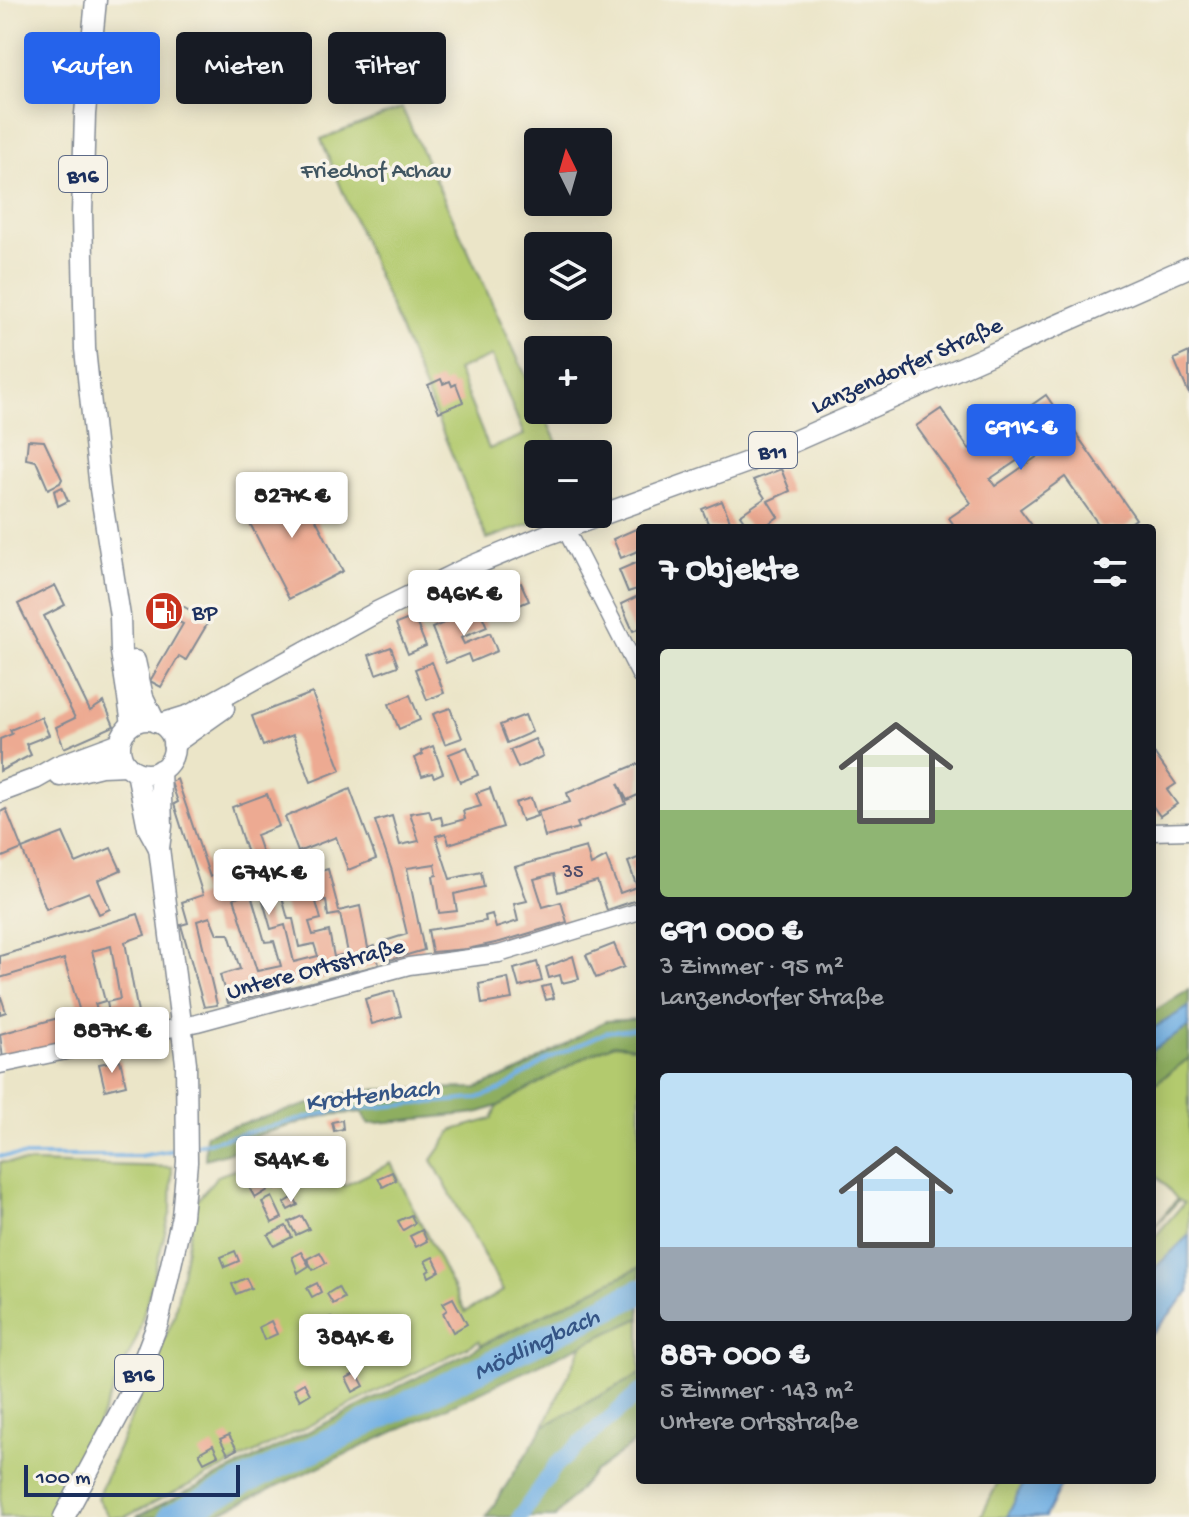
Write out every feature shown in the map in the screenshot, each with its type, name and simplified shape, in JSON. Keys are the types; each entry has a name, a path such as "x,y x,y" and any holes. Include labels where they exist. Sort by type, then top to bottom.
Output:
{"main road":[{"name":"B16","path":"96,0 85,114 82,198 85,349 100,489 120,616 121,652 132,724"},
{"name":"Lanzendorfer Straße","path":"612,511 745,463 1189,267"},
{"name":"Lanzendorfer Straße","path":"250,684 377,612 467,568 565,528"},
{"name":"B16","path":"120,616 133,652 143,697 158,723"},
{"name":"B11","path":"132,724 143,721 158,723 190,715 250,684"},
{"name":"B11","path":"160,770 171,759 173,744 233,702 250,684"},
{"path":"158,723 168,731 173,744"},
{"path":"132,724 124,732 120,743 120,752 132,768"},
{"path":"0,792 120,743"},
{"path":"35,779 101,766 132,768 149,774 160,770"},
{"name":"B16","path":"132,768 148,828 159,848"},
{"name":"B16","path":"64,1517 133,1388 158,1323 182,1216 188,1129 184,1026 159,848 162,826 160,770"}],"street":[{"path":"565,528 636,667"},
{"path":"1156,832 1189,831"},
{"name":"Untere Ortsstraße","path":"0,1065 184,1026 409,966 499,954 636,912"}],"green space":[{"name":"Friedhof Achau","path":"402,108 524,372 524,424 548,424 556,440 524,440 524,526 487,539 321,139","holes":["492,356 524,435 489,449 457,370"]},
{"path":"1189,990 1189,1007 1156,1027 1156,1010"},
{"path":"636,1019 636,1047 614,1044 498,1106 477,1113 368,1124 362,1112 327,1115 244,1139 233,1151 205,1159 206,1134 358,1090 477,1088 519,1071 605,1021"},
{"path":"1189,1027 1189,1058 1156,1083 1156,1048"},
{"path":"614,1044 636,1047 636,1269 481,1345 479,1341 125,1517 109,1517 97,1498 174,1317 195,1203 217,1176 277,1155 319,1149 344,1186 391,1163 465,1312 503,1291 432,1160 453,1130 492,1119 498,1106"},
{"path":"1189,1058 1189,1235 1156,1267 1156,1235 1184,1203 1179,1200 1156,1225 1177,1199 1156,1175 1156,1083"},
{"path":"0,1162 172,1167 171,1210 138,1335 93,1435 51,1517 0,1517"},
{"path":"636,1269 636,1320 210,1517 136,1517"},
{"path":"636,1320 636,1376 544,1426 583,1344"},
{"path":"636,1376 636,1442 592,1474 555,1517 486,1517 544,1426"},
{"path":"997,1484 1023,1484 1007,1517 981,1517"}],"water":[{"path":"1189,1007 1189,1027 1156,1048 1156,1027"},
{"path":"1189,1235 1189,1292 1156,1329 1156,1267"},
{"path":"1023,1484 1062,1484 1045,1517 1007,1517"}],"building":[{"path":"1189,352 1189,394 1174,359"},
{"path":"441,379 443,384 450,381 452,386 456,384 463,402 439,412 428,385"},
{"path":"1046,395 1059,414 1024,438 1033,450 990,479 995,486 1074,431 1136,519 1129,524 1098,524 1065,477 1020,509 1031,524 953,524 949,518 971,503 916,426 941,409 969,449"},
{"path":"28,440 44,441 62,479 60,483 48,489 36,461 26,459"},
{"path":"781,469 790,491 768,501 778,517 768,524 746,524 740,515 765,498 753,480"},
{"path":"295,480 343,571 289,599 242,508"},
{"path":"62,487 68,501 58,506 54,491"},
{"path":"722,501 731,524 708,524 702,509"},
{"path":"636,529 636,552 621,558 613,539"},
{"path":"636,563 636,589 628,592 619,570"},
{"path":"521,583 529,601 498,614 490,596"},
{"path":"55,585 65,605 44,616 90,711 104,702 114,726 64,748 56,727 75,718 18,604"},
{"path":"636,597 636,630 633,631 621,604"},
{"path":"181,605 209,621 186,660 179,656 161,687 150,681 183,624 173,619"},
{"path":"479,608 487,627 461,638 464,644 490,633 497,651 471,662 468,654 446,663 432,628"},
{"path":"414,617 426,646 408,654 396,624"},
{"path":"391,647 398,666 376,674 369,655"},
{"path":"432,662 444,693 427,700 415,669"},
{"path":"312,693 341,770 311,782 293,735 263,746 252,716"},
{"path":"410,695 420,720 399,729 389,704"},
{"path":"450,708 462,738 445,744 433,714"},
{"path":"525,715 532,732 507,743 500,725"},
{"path":"41,717 49,735 26,744 31,755 0,771 0,739 12,734 10,730"},
{"path":"535,739 543,756 518,768 510,750"},
{"path":"433,746 443,773 434,777 432,773 422,776 415,758 423,754 421,751"},
{"path":"467,747 478,775 460,782 449,754"},
{"path":"1156,756 1176,784 1167,790 1177,804 1160,816 1156,810"},
{"path":"636,765 636,796 627,800 618,783 626,804 577,823 579,828 545,837 538,811 570,802 567,793"},
{"path":"177,779 210,877 250,863 232,807 267,794 279,826 256,835 267,867 290,860 296,878 328,869 339,911 360,906 368,948 375,946 379,965 228,1003 220,975 240,969 229,934 217,934 210,917 197,921 217,1005 204,1007 181,925 188,923 182,902 203,895 174,804 178,802 171,782","holes":["250,891 265,942 274,941 281,966 257,971 234,898","282,897 288,919 293,919 299,947 314,944 318,956 294,962 285,925 271,929 263,901","326,900 328,916 340,914 348,953 334,957 329,931 313,935 309,922 321,919 316,902"]},
{"path":"490,788 503,827 449,844 446,833 436,836 450,879 481,872 484,887 454,894 457,911 439,913 433,876 437,875 435,864 407,868 424,950 390,960 385,941 407,934 392,871 375,821 392,816 400,845 419,841 410,813 429,810 432,819 441,817 443,825 465,819 463,811 481,806 476,793"},
{"path":"350,789 376,859 348,870 336,837 298,852 285,817"},
{"path":"531,798 537,816 522,821 515,803"},
{"path":"6,809 22,849 0,858 0,812"},
{"path":"63,833 76,863 111,848 121,870 98,880 110,909 99,914 89,892 46,909 22,849"},
{"path":"586,847 591,865 606,857 620,893 636,887 636,900 607,910 597,881 558,892 554,874 534,879 543,907 561,902 567,922 500,942 432,952 428,930 486,921 485,916 492,914 496,928 518,921 514,904 527,901 515,867"},
{"path":"636,859 636,884 628,862"},
{"path":"138,914 145,935 125,942 140,1024 112,1031 107,1002 120,999 111,946 92,951 105,1001 95,1004 104,1032 3,1059 0,1034 80,1012 64,959 0,978 0,956"},
{"path":"614,944 624,967 596,978 586,955"},
{"path":"573,956 579,979 562,983 560,975 549,978 546,967"},
{"path":"537,962 542,981 519,987 514,969"},
{"path":"508,978 512,999 482,1004 479,984"},
{"path":"550,985 554,998 546,1000 542,987"},
{"path":"394,991 401,1016 372,1024 365,999"},
{"path":"0,994 6,1012 0,1014"},
{"path":"120,1060 126,1085 105,1090 99,1064"},
{"path":"342,1120 343,1129 334,1131 332,1122"},
{"path":"392,1172 396,1180 383,1187 378,1178"},
{"path":"279,1178 283,1185 275,1189 271,1182"},
{"path":"263,1181 268,1190 255,1198 250,1189"},
{"path":"272,1197 282,1218 272,1223 262,1202"},
{"path":"294,1197 298,1205 288,1210 284,1203"},
{"path":"411,1215 415,1223 403,1230 398,1221"},
{"path":"302,1216 309,1229 296,1235 289,1222"},
{"path":"286,1226 292,1237 274,1246 268,1235"},
{"path":"422,1230 427,1241 416,1247 410,1236"},
{"path":"235,1251 239,1261 225,1267 221,1257"},
{"path":"301,1252 309,1266 298,1273 292,1257"},
{"path":"320,1252 326,1263 313,1270 307,1259"},
{"path":"433,1257 440,1271 429,1277 427,1272 430,1270 425,1261"},
{"path":"246,1278 251,1288 236,1294 232,1284"},
{"path":"317,1283 321,1292 312,1297 307,1288"},
{"path":"338,1287 344,1298 333,1304 327,1294"},
{"path":"453,1298 467,1324 453,1332 443,1313 447,1310 443,1303"},
{"path":"331,1317 336,1327 327,1331 322,1320"},
{"path":"271,1321 277,1334 264,1340 259,1327"},
{"path":"357,1373 364,1386 353,1392 346,1378"},
{"path":"304,1383 310,1394 300,1400 294,1389"},
{"path":"229,1435 237,1449 228,1454 220,1439"},
{"path":"213,1445 218,1455 204,1462 199,1453"}],"waterway":[{"name":"Krottenbach","path":"193,1146 333,1111 475,1099 501,1090 548,1059 607,1032 636,1028"},
{"name":"Krottenbach","path":"0,1156 140,1156 181,1149"},
{"name":"Mödlingbach","path":"171,1517 636,1294"},
{"path":"520,1517 556,1465 636,1395"}],"place":[{"name":"BP","path":"164,611"}]}
